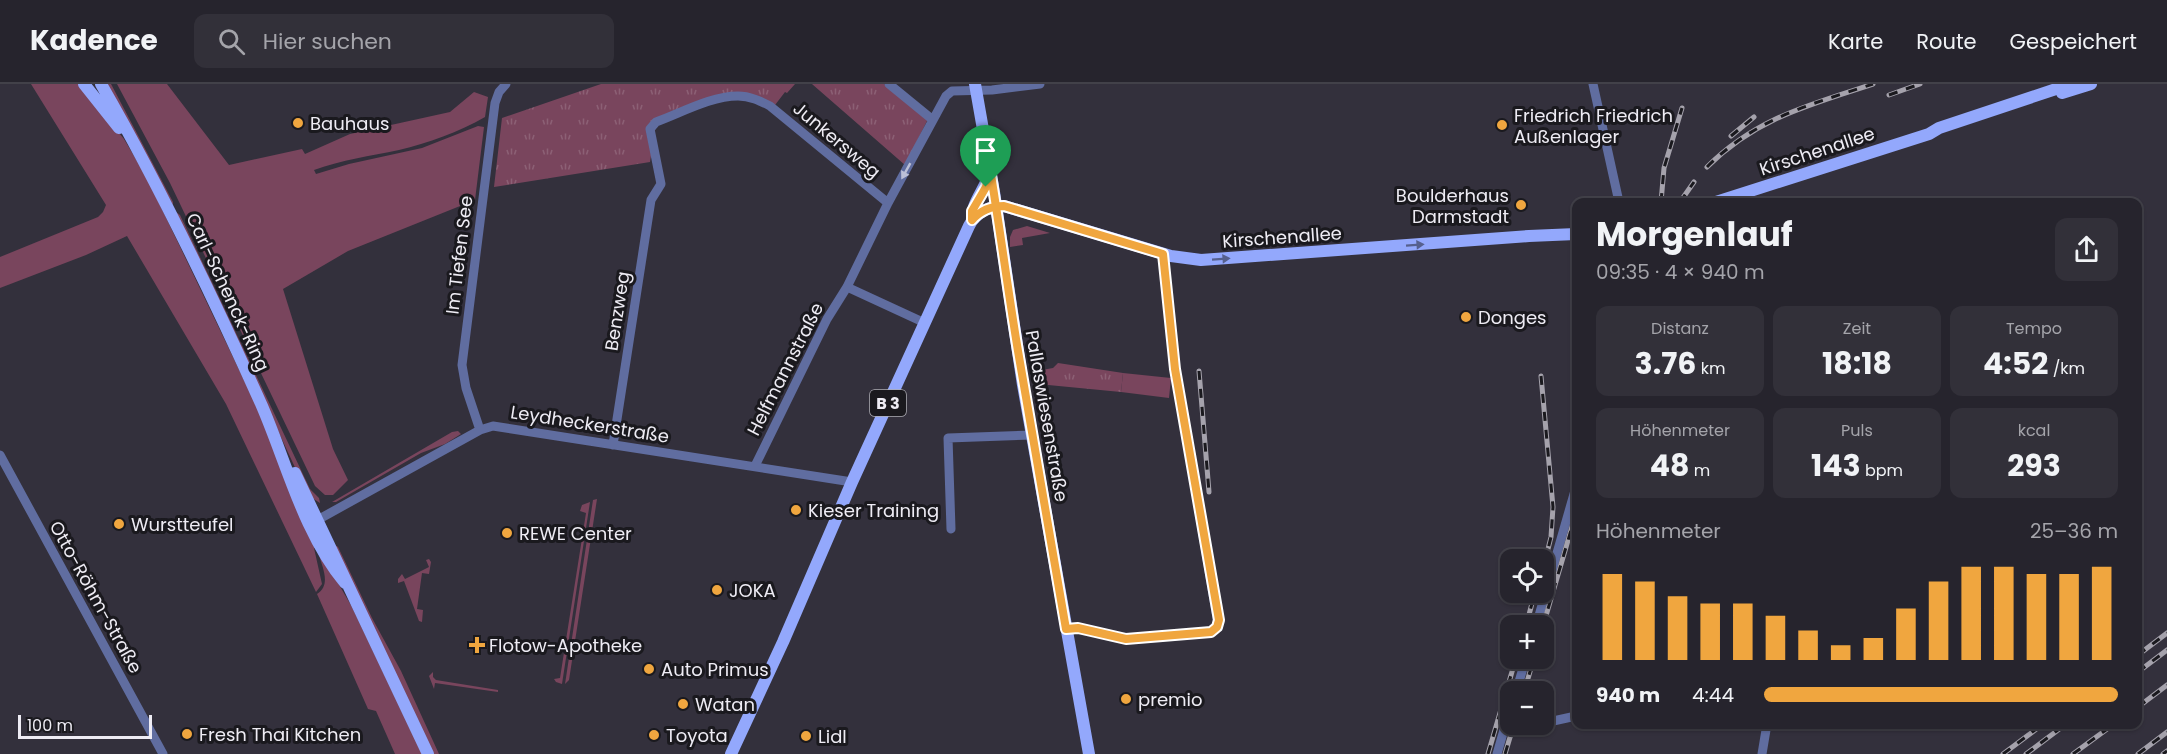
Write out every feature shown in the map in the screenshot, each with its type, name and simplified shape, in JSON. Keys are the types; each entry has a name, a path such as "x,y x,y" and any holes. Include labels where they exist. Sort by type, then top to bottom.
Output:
{"main road":[{"name":"Carl-Schenck-Ring","path":"84,84 145,162"},
{"name":"Carl-Schenck-Ring","path":"101,84 145,162 242,362 314,522 328,561 345,583 428,754"},
{"name":"Kirschenallee","path":"1929,134 1939,128 2071,84"},
{"name":"Kirschenallee","path":"1729,198 2091,84"},
{"name":"Pallaswiesenstraße","path":"976,88 1032,435 1089,754"},
{"name":"B 3","path":"731,754 972,220 972,211 986,187 990,169"},
{"name":"Kirschenallee","path":"996,206 1012,208 1163,254 1194,260 1572,234"},
{"path":"972,220 982,212 996,206"}],"street":[{"name":"Im Tiefen See","path":"480,430 466,388 462,364 495,103 499,92 506,84"},
{"path":"889,84 933,120"},
{"path":"976,88 1040,84"},
{"path":"1593,84 1618,198"},
{"name":"Helfmannstraße","path":"755,466 838,299 847,287 888,203 933,120 950,92 976,88"},
{"name":"Junkersweg","path":"661,184 650,129 656,122 716,100 738,96 753,98 770,106 888,203"},
{"name":"Benzweg","path":"613,445 651,200 661,184"},
{"path":"1066,629 1078,628 1126,639 1208,632 1215,630 1218,624 1175,369 1163,254"},
{"path":"847,287 925,323"},
{"name":"Leydheckerstraße","path":"314,522 480,430 490,427 504,427 852,482"},
{"path":"951,529 948,438 1032,435"},
{"name":"Otto-Röhm-Straße","path":"0,455 163,754"},
{"path":"0,479 10,474"},
{"path":"1539,615 1572,501"},
{"path":"1554,721 1572,717"},
{"path":"1762,754 1766,729"},
{"path":"1499,753 1504,735"}],"green space":[{"path":"31,84 78,84 124,139 147,178 256,405 318,546 314,548 322,584 316,592 226,404 127,236 86,255 0,288 0,257 98,217 106,205"},
{"path":"107,84 111,84 173,205"},
{"path":"117,84 167,84 229,165 302,149 305,154 350,134 450,112 474,92 488,97 485,117 454,132 399,150 314,170 316,174 349,164 422,148 478,126 484,127 475,200 348,251 283,289 333,449 348,480 333,495 325,495 315,486 170,183"},
{"path":"601,84 795,84 775,105 750,94 657,118 650,162 494,187 502,118"},
{"path":"812,84 884,84 928,119 905,165"},
{"path":"176,212 180,215 310,489 319,498 320,503 309,496 306,491"},
{"path":"1027,226 1050,233 1022,238 1023,245 1010,247 1013,230"},
{"path":"1058,363 1123,373 1121,392 1038,384 1036,371 1053,368"},
{"path":"1123,373 1171,378 1169,398 1121,392"},
{"path":"458,431 461,434 445,444 421,453 336,502 332,502 452,432"},
{"path":"597,499 569,680 565,684 593,500"},
{"path":"590,502 562,684 554,679 560,678 586,513 580,511 582,505"},
{"path":"335,545 401,671 439,754 433,754"},
{"path":"320,552 352,607 422,754 395,754 376,711 368,709 317,594 325,581"},
{"path":"429,559 431,562 429,574 422,573 417,609 423,610 422,622 419,621 404,581 398,583 398,579 402,574 405,579 429,567 426,560"},
{"path":"433,672 436,680 498,690 498,692 435,683 434,689 429,676"}],"railway":[{"path":"1707,167 1726,150 1764,125 1805,107 1873,84"},
{"path":"1889,95 1920,84"},
{"path":"1661,198 1664,168 1682,108"},
{"path":"1731,136 1754,117"},
{"path":"1683,198 1694,182"},
{"path":"1199,371 1209,492"},
{"path":"1541,376 1553,507 1548,549"},
{"path":"1546,615 1572,527"},
{"path":"1529,615 1532,603"},
{"path":"2142,652 2167,633"},
{"path":"2142,669 2167,650"},
{"path":"1488,754 1513,669"},
{"path":"1527,681 1531,669"},
{"path":"2142,704 2167,685"},
{"path":"2003,754 2036,729"},
{"path":"2026,754 2059,729"},
{"path":"2073,754 2107,729"},
{"path":"2138,754 2167,732"},
{"path":"1505,754 1511,735"},
{"path":"2163,754 2167,751"}],"place":[{"name":"Bauhaus","path":"298,123"},
{"name":"Friedrich Friedrich Außenlager","path":"1502,125"},
{"name":"Boulderhaus Darmstadt","path":"1521,205"},
{"name":"Donges","path":"1466,317"},
{"name":"Kieser Training","path":"796,510"},
{"name":"Wurstteufel","path":"119,524"},
{"name":"REWE Center","path":"507,533"},
{"name":"JOKA","path":"717,590"},
{"name":"Flotow-Apotheke","path":"477,645"},
{"name":"Auto Primus","path":"649,669"},
{"name":"premio","path":"1126,699"},
{"name":"Watan","path":"683,704"},
{"name":"Fresh Thai Kitchen","path":"187,734"},
{"name":"Toyota","path":"654,735"},
{"name":"Lidl","path":"806,736"}],"route":[{"path":"986,187 972,211 972,220 985,210 996,206 1004,206 1163,254 1175,369 1219,620 1215,630 1126,639 1078,628 1066,629 1018,351 1012,305 996,206 994,192 990,169 986,187"}]}
